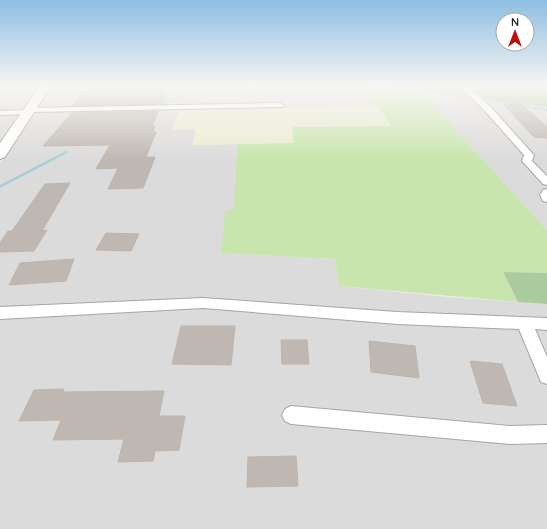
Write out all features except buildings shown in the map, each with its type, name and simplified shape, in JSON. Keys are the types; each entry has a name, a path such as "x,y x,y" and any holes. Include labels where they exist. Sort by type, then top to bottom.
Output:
{"street":[{"path":"2,147 28,111"}],"lane":[{"path":"0,113 41,111"},
{"path":"489,111 529,155 527,161 547,182"},
{"path":"547,192 545,195 547,199"},
{"path":"0,313 203,303 397,318 547,324"},
{"path":"524,324 547,377"},
{"path":"291,415 511,435 547,434"}],"shaded area":[{"path":"0,111 23,111 0,145"},
{"path":"33,111 179,111 173,129 196,129 193,145 237,144 234,211 221,253 335,259 339,286 447,297 547,304 547,529 0,529 0,163"},
{"path":"438,111 547,111 547,230"}],"green space":[{"path":"179,111 382,111 391,126 292,127 294,143 192,145 196,129 172,130"},
{"path":"381,111 438,111 547,230 547,273 503,272 518,302 339,286 335,259 221,253 225,211 234,210 237,144 294,143 292,127 391,126"},
{"path":"503,272 547,273 547,304 518,302"}],"waterway":[{"path":"0,187 67,152"}]}
